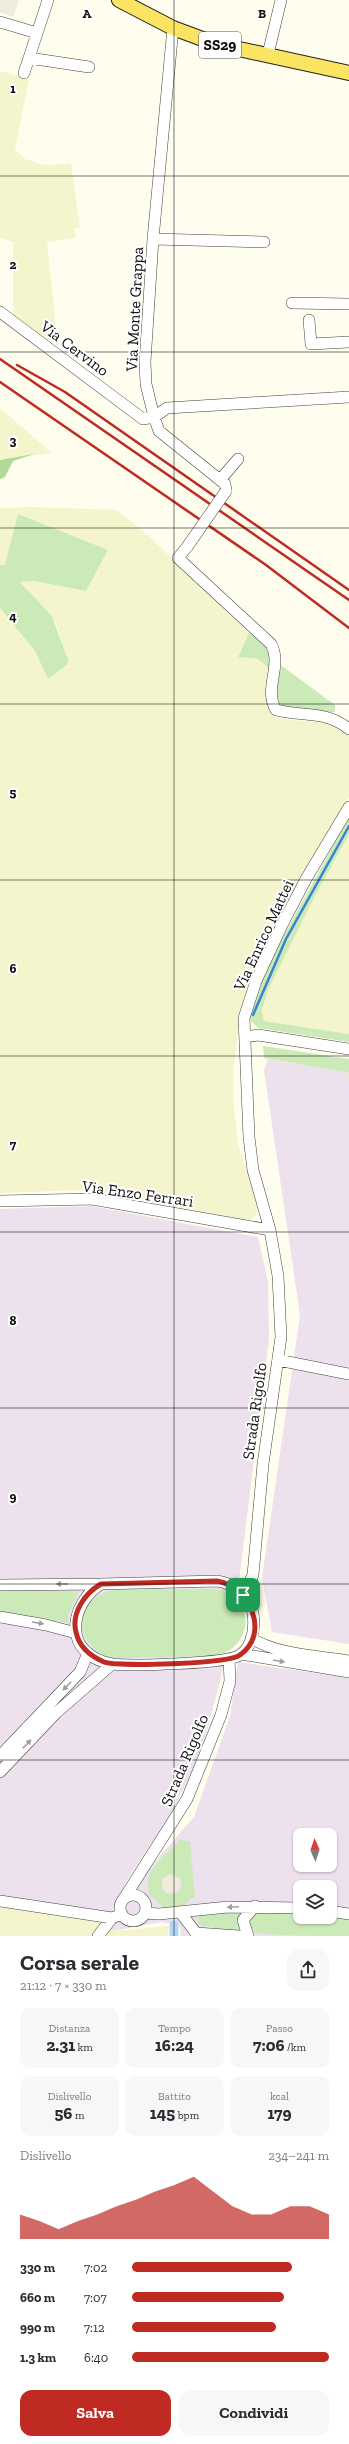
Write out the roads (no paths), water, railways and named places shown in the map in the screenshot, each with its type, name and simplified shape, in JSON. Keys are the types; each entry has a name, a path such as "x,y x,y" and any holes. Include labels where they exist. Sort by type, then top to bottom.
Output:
{"main road":[{"name":"SS29","path":"119,0 173,28 216,44 268,54 349,73"}],"street":[{"path":"24,73 48,0"},
{"path":"268,54 281,0"},
{"path":"0,22 37,33"},
{"name":"Via Monte Grappa","path":"154,417 146,384 145,362 153,239 173,28"},
{"path":"29,58 89,67"},
{"path":"153,239 264,242"},
{"path":"292,303 349,304"},
{"name":"Via Cervino","path":"0,312 143,419 154,417"},
{"path":"309,320 311,344 349,342"},
{"path":"349,397 167,408 154,417 159,431 225,484 226,491 188,547 178,558 271,644 276,653 276,662 271,684 271,701 276,710 290,713 319,714 337,719 349,729"},
{"path":"220,480 238,459"},
{"name":"Via Enrico Mattei","path":"270,1230 253,1170 250,1143 244,1018 256,981 306,879 349,807"},
{"path":"245,1037 258,1035 349,1049"},
{"name":"Via Enzo Ferrari","path":"0,1201 92,1199 270,1230"},
{"name":"Strada Rigolfo","path":"243,1595 253,1575 263,1464 281,1337 278,1276 270,1230"},
{"path":"278,1360 349,1374"},
{"path":"0,1585 217,1581 232,1586 243,1595 252,1610 254,1628 251,1638 241,1654"},
{"path":"101,1584 86,1595 79,1608 75,1625 76,1633 88,1653 112,1664 212,1662 229,1659 241,1654 349,1672"},
{"path":"0,1617 46,1625 76,1633"},
{"path":"251,1638 261,1644 279,1650 349,1662"},
{"path":"0,1756 80,1672 88,1653"},
{"name":"Strada Rigolfo","path":"123,1900 187,1800 212,1742 230,1681 229,1659"},
{"path":"0,1772 56,1713 112,1664"},
{"name":"Strada Rigolfo","path":"143,1900 141,1886 145,1865"},
{"path":"0,1901 117,1916 136,1920 145,1912 146,1906 143,1900 133,1895 123,1900 117,1916 98,1936"},
{"path":"145,1912 159,1914 255,1906 293,1908"},
{"path":"248,1936 243,1920 255,1906"},
{"path":"180,1912 196,1934 239,1936"},
{"path":"337,1912 349,1914"}],"waterway":[{"path":"253,1015 286,939 349,826"},
{"path":"174,1925 174,1936"}],"railway":[{"path":"0,359 349,600"},
{"path":"17,365 65,392 349,590"},
{"path":"0,382 266,565 349,628"}]}
